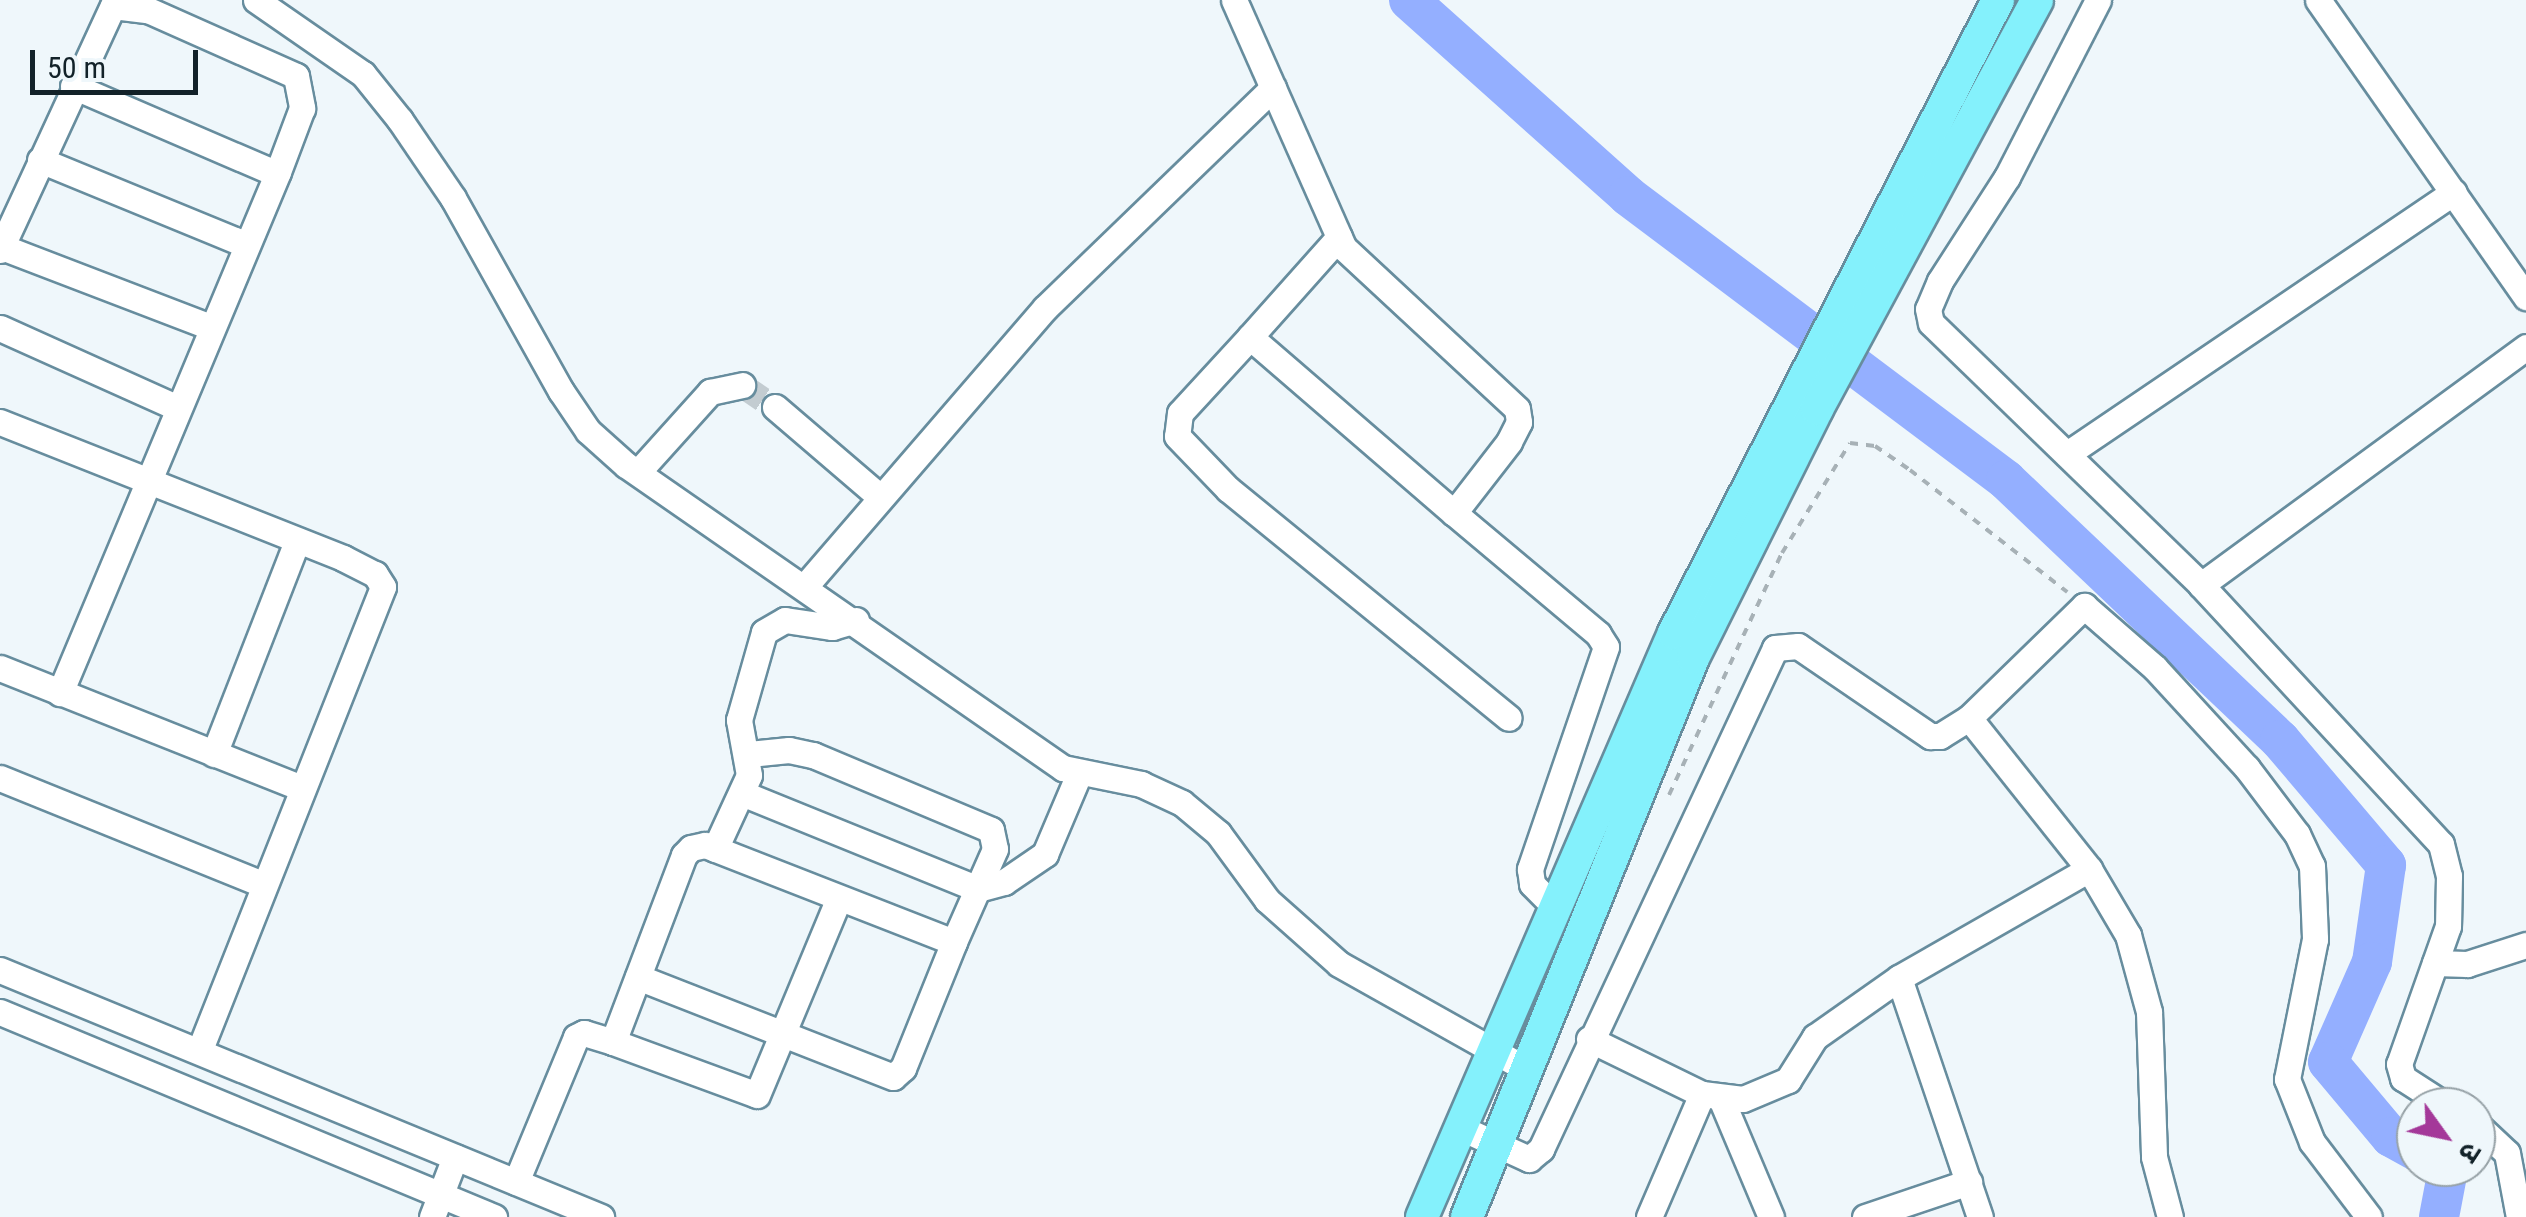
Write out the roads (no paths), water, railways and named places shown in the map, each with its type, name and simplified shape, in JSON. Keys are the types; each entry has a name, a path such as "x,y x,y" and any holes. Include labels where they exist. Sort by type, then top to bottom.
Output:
{"main road":[{"path":"1872,276 1998,0"},
{"path":"1422,1217 1674,633 1872,276 2036,0"},
{"path":"1468,1217 1693,658 1805,402"}],"street":[{"path":"256,0 363,74 400,120 588,431 638,472 1079,774 1121,778 1182,803 1218,833 1267,900 1306,938 1396,1000 1526,1070"},
{"path":"1234,0 1339,237 1370,278 1517,409 1509,442 1454,513"},
{"path":"2098,0 2007,177 1928,308 1930,324 1964,362 2067,454 2201,585 2441,844 2449,876 2448,926 2399,1064 2403,1078 2417,1087"},
{"path":"2318,0 2526,297"},
{"path":"60,692 208,326 277,174 302,108 296,76 259,54 121,3 107,11 1,248 208,326"},
{"path":"73,86 277,174"},
{"path":"806,586 1045,308 1274,88"},
{"path":"40,160 245,244"},
{"path":"2067,454 2454,192"},
{"path":"1339,237 1180,413 1174,429 1182,444 1242,501 1508,718"},
{"path":"0,328 176,407"},
{"path":"1250,337 1598,634 1606,648 1530,869 1532,884 1556,908"},
{"path":"2201,585 2526,347"},
{"path":"638,472 710,392 742,385"},
{"path":"775,408 880,497"},
{"path":"0,422 145,483 297,540 375,574 384,587 300,788 199,1051"},
{"path":"214,754 297,540"},
{"path":"1461,1128 1522,1157 1537,1156 1588,1038 1774,648 1790,644 1812,654 1930,736 1950,733 1968,718 2084,606 2155,668 2247,768 2298,834 2312,866 2318,902 2290,1046 2293,1107 2369,1217"},
{"path":"715,849 744,794 749,754 741,706 764,632 785,620 832,627 856,620"},
{"path":"0,668 300,788"},
{"path":"1968,718 2089,869 2128,935 2143,985 2154,1158 2170,1217"},
{"path":"638,977 784,1036 898,1074 995,849 990,830 813,756 789,750 749,754"},
{"path":"744,794 978,889 1004,882 1044,854 1079,774"},
{"path":"0,778 262,884"},
{"path":"613,1042 684,855 704,845 954,942"},
{"path":"1588,1038 1712,1097 1788,1080 1815,1037 1899,978 2089,869"},
{"path":"516,1182 576,1037 584,1033 752,1096 760,1091 838,900"},
{"path":"2435,963 2467,964 2526,945"},
{"path":"0,970 601,1217"},
{"path":"1899,978 1980,1217"},
{"path":"0,1012 436,1206 479,1214 490,1171"},
{"path":"1649,1217 1712,1097"},
{"path":"1712,1097 1771,1217"},
{"path":"2496,1142 2508,1153 2519,1217"},
{"path":"436,1206 455,1157"},
{"path":"1865,1217 1969,1182"}],"waterway":[{"path":"1409,0 1628,196 2006,480 2280,740 2386,865 2372,962 2328,1062 2396,1140"},
{"path":"2439,1217 2445,1187"}],"tunnel":[{"path":"742,385 775,407"}]}
